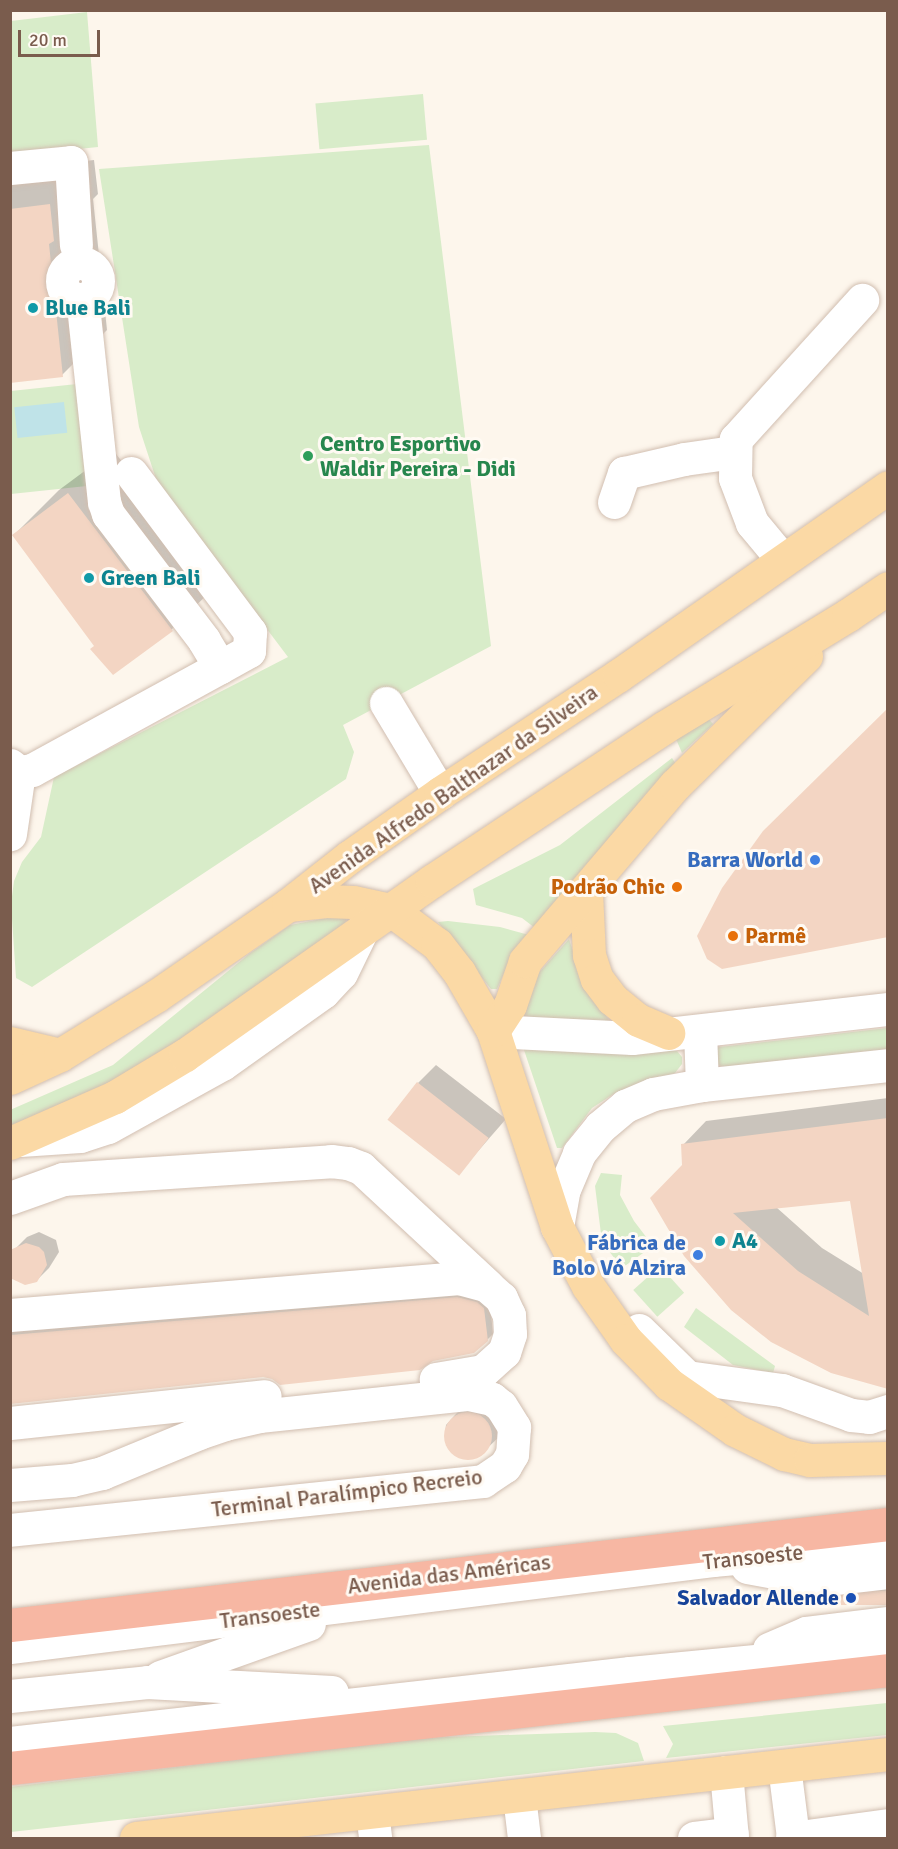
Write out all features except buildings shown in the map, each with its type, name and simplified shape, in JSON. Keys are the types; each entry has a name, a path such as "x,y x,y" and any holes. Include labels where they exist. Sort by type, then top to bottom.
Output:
{"highway":[{"path":"810,1533 841,1517 888,1505"},
{"name":"Avenida das Américas","path":"10,1625 888,1524"},
{"path":"10,1768 888,1670"}],"main road":[{"name":"Avenida Alfredo Balthazar da Silveira","path":"10,1078 60,1055 156,996 288,905 349,857 440,793 619,675 888,487"},
{"path":"14,1142 115,1096 184,1056 391,910 663,728 888,588"},
{"path":"494,1031 510,1005 525,961 675,785 848,615"},
{"path":"586,892 589,955 597,979 612,999 638,1020 668,1033"},
{"path":"288,905 324,901 353,902 391,910 437,944 459,972 494,1031 557,1227 588,1286 626,1340 669,1384 758,1444 810,1460 888,1458"},
{"path":"10,1042 60,1055"},
{"path":"151,1838 374,1825 519,1796 888,1754"}],"street":[{"path":"10,168 71,162 80,280 104,502 108,513 204,640 220,667"},
{"path":"782,559 752,523 735,478 735,439 862,300"},
{"path":"614,502 624,473 684,459 734,452"},
{"path":"13,793 32,770 249,651 250,632 131,472"},
{"path":"386,702 440,793"},
{"path":"494,1031 632,1038 888,1008"},
{"path":"700,1031 702,1085"},
{"path":"557,1227 564,1189 579,1153 600,1127 625,1106 653,1094 702,1085 888,1065"},
{"path":"10,1198 63,1179 331,1161 348,1163 361,1168 494,1291 506,1306 510,1334 499,1360 474,1374 10,1423"},
{"path":"10,1315 459,1278 478,1281 494,1291"},
{"path":"588,1286 624,1314 687,1377 782,1390 851,1415 869,1417 888,1411"},
{"name":"Terminal Paralímpico Recreio","path":"10,1485 72,1480 102,1473 199,1433 260,1416 469,1394 492,1399 509,1416 514,1433 512,1454 505,1466 483,1481 10,1530"},
{"name":"Transoeste","path":"10,1647 713,1560 888,1544"},
{"path":"713,1560 804,1579 888,1572"},
{"path":"147,1682 368,1603"},
{"path":"734,1663 806,1633 888,1623"},
{"path":"10,1743 888,1647"},
{"path":"10,1696 147,1682 424,1698"},
{"path":"784,1766 793,1838 888,1825"},
{"path":"694,1839 732,1836 726,1772"},
{"path":"519,1796 524,1839"}],"green space":[{"path":"87,12 98,147 11,156 11,21"},
{"path":"423,94 427,140 319,149 315,103"},
{"name":"Centro Esportivo Waldir Pereira - Didi","path":"429,145 491,646 343,725 354,752 346,779 32,987 16,978 11,904 14,881 22,862 41,837 54,777 288,657 158,485 139,427 99,169"},
{"path":"77,384 87,486 11,494 11,391"},
{"path":"708,718 713,724 682,753 676,739"},
{"path":"672,758 676,764 535,928 522,918 476,905 473,889 560,845"},
{"path":"337,916 346,919 345,928 145,1068 11,1131 10,1110 113,1065 249,954 290,925"},
{"path":"448,921 500,927 529,935 508,964 497,989 491,989 438,922"},
{"path":"569,939 582,978 612,1025 521,1016 536,976"},
{"path":"887,1028 887,1049 724,1067 715,1064 716,1048 719,1047"},
{"path":"523,1047 677,1051 682,1057 682,1064 675,1073 615,1093 592,1108 562,1148 557,1148"},
{"path":"601,1173 622,1175 620,1195 634,1221 653,1246 622,1268 602,1242 595,1186"},
{"path":"660,1266 684,1293 657,1317 633,1290"},
{"path":"696,1308 775,1366 773,1373 733,1365 684,1327"},
{"path":"887,1703 887,1735 666,1758 673,1744 663,1726"},
{"path":"616,1733 638,1743 644,1761 11,1832 10,1787 417,1738"}],"water":[{"path":"64,402 67,433 18,438 14,407"}],"place":[{"name":"Blue Bali","path":"33,308"},
{"name":"Centro Esportivo Waldir Pereira - Didi","path":"308,456"},
{"name":"Green Bali","path":"89,578"},
{"name":"Barra World","path":"815,860"},
{"name":"Podrão Chic","path":"677,887"},
{"name":"Parmê","path":"733,936"},
{"name":"A4","path":"720,1241"},
{"name":"Fábrica de Bolo Vó Alzira","path":"698,1255"},
{"name":"Salvador Allende","path":"851,1598"}]}
